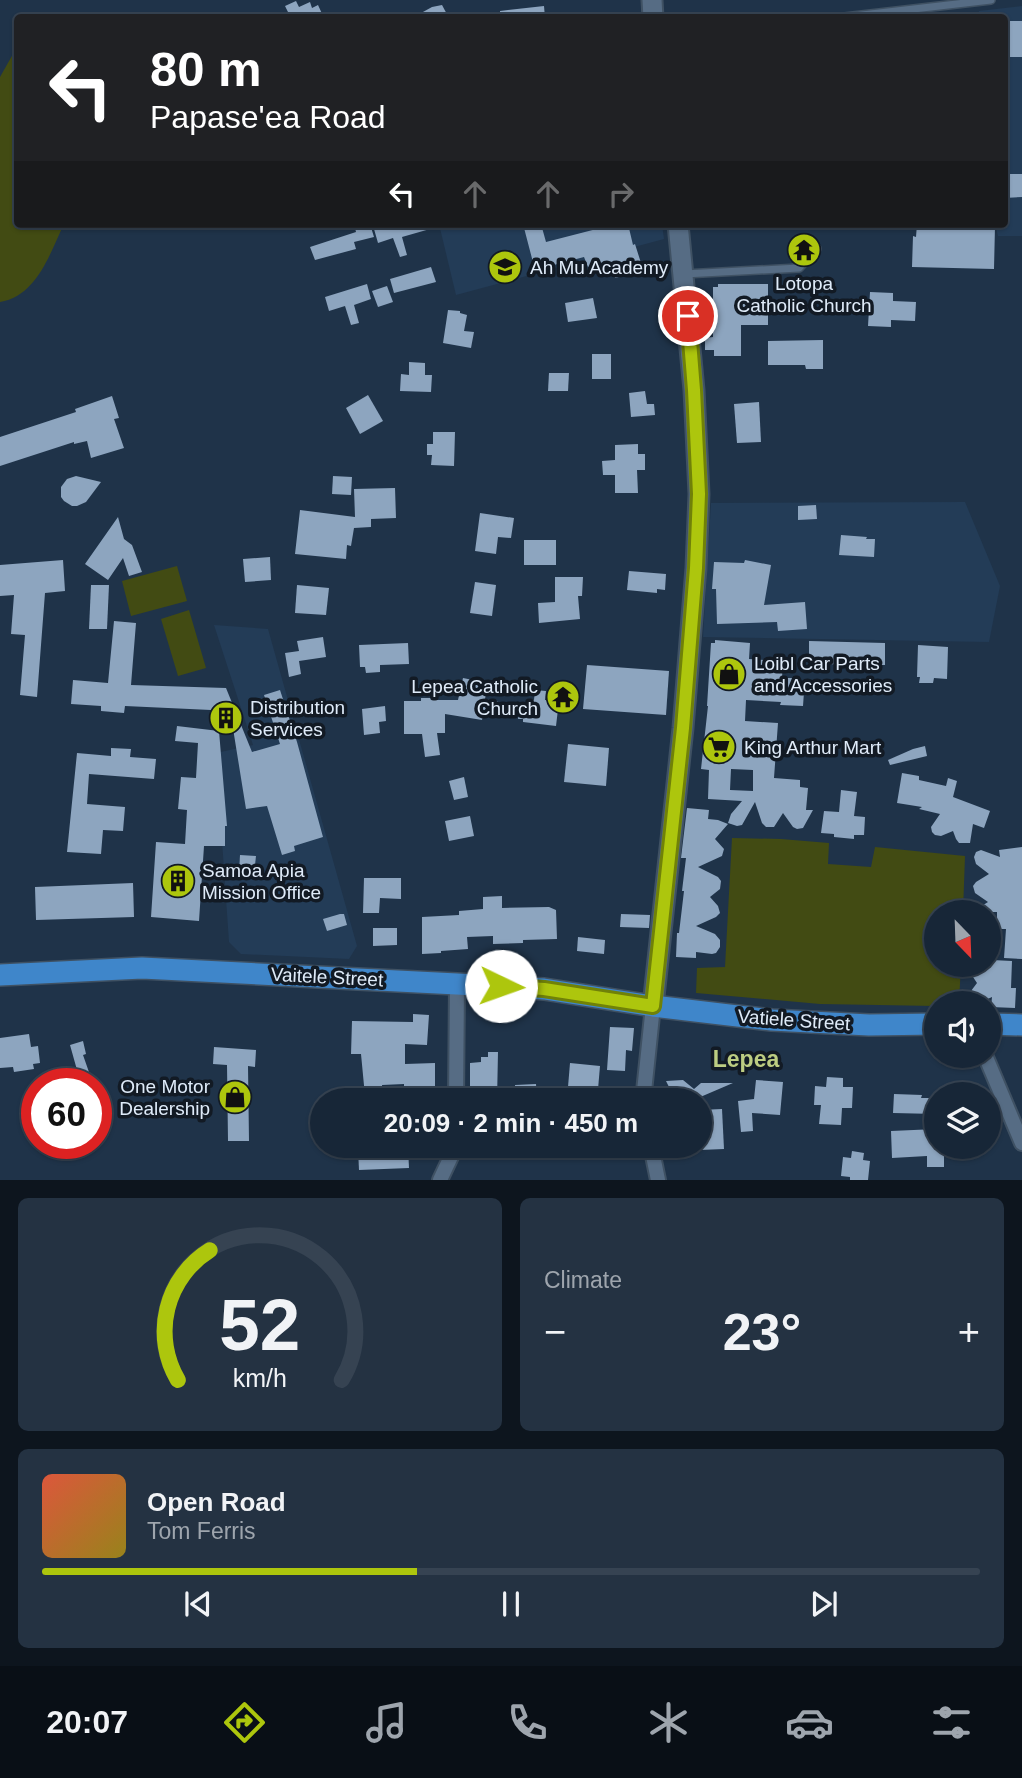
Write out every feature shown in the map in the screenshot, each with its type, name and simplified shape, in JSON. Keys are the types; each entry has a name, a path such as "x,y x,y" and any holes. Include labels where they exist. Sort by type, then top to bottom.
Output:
{"main road":[{"path":"653,1006 683,728 699,494 694,390 678,228"},
{"name":"Vaitele Street","path":"0,975 142,968 544,989 653,1006"},
{"name":"Vatiele Street","path":"653,1006 772,1020 869,1025 924,1024"},
{"path":"1001,1024 1022,1025"}],"street":[{"path":"456,1088 457,984"},
{"path":"644,1088 653,1006"},
{"path":"990,1068 1022,1143"},
{"path":"440,1180 450,1158"},
{"path":"654,1158 659,1180"}],"lane":[{"path":"870,14 991,0"},
{"path":"684,274 799,268 817,249"}],"shaded area":[{"path":"1022,6 1022,236 998,236 996,228 1008,228 1008,14 979,14 979,11"},
{"name":"Ah Mu Academy","path":"440,228 663,228 664,239 456,295"},
{"path":"965,502 1000,586 989,642 703,637 711,503"},
{"path":"214,625 268,629 357,946 349,959 241,954 229,942 216,753 253,745"}],"green space":[{"path":"14,52 14,228 62,228 41,272 33,282 13,298 0,302 0,77"},
{"path":"177,566 187,601 131,616 122,581"},
{"path":"189,610 206,668 178,676 161,619"},
{"path":"732,838 829,843 828,864 871,867 875,847 965,856 963,900 924,900 924,977 960,977 960,991 924,991 924,1006 820,1004 696,993 697,968 725,967"}],"building":[{"path":"296,1 299,7 310,2 312,8 318,5 322,14 283,14 288,12 285,6"},
{"path":"442,5 447,14 419,14"},
{"path":"544,6 545,14 500,14 500,11"},
{"path":"1008,21 1022,21 1022,57 1008,57"},
{"path":"1008,174 1022,174 1022,197 1008,198"},
{"path":"355,228 371,228 374,237 354,242 356,249 315,260 310,247 356,232"},
{"path":"434,228 402,237 407,255 400,257 393,238 378,243 374,229"},
{"path":"524,228 542,228 546,242 600,228 629,228 641,263 633,265 635,272 615,278 613,270 598,274 595,265 588,267 584,257 535,270"},
{"path":"917,228 995,228 994,269 912,267 913,236 916,237"},
{"path":"431,267 436,282 394,293 390,279"},
{"path":"367,284 371,299 354,305 359,323 351,325 345,306 329,311 325,297"},
{"path":"718,284 768,284 768,325 741,325 741,356 714,356 714,350 705,350 705,338 713,337 713,287 718,287"},
{"path":"387,286 393,302 378,307 372,291"},
{"path":"870,292 893,293 893,301 916,302 915,321 891,320 891,327 868,326"},
{"path":"593,298 597,318 568,322 565,303"},
{"path":"448,310 467,315 464,331 474,332 471,348 443,343"},
{"path":"823,340 823,369 806,369 805,365 768,365 768,341"},
{"path":"592,354 611,354 611,379 592,379"},
{"path":"409,362 425,363 425,375 432,375 431,392 400,391 401,374 409,375"},
{"path":"549,373 569,373 568,391 548,391"},
{"path":"645,391 647,404 654,404 655,415 631,417 629,393"},
{"path":"368,395 383,421 360,434 346,408"},
{"path":"112,396 119,418 114,419 124,448 91,458 87,441 74,442 0,466 0,437 76,412 75,409"},
{"path":"759,402 761,442 737,443 734,404"},
{"path":"433,432 455,432 454,466 431,465 432,455 427,455 427,444 433,444"},
{"path":"638,444 638,454 645,454 645,470 637,470 638,493 615,493 615,475 603,475 602,461 615,460 615,445"},
{"path":"76,476 101,482 86,502 72,506 61,497 61,487 67,479"},
{"path":"333,476 352,477 351,495 332,494"},
{"path":"395,488 396,518 371,519 371,527 354,528 351,546 347,545 346,559 295,554 300,510 355,517 354,489"},
{"path":"816,505 817,519 798,520 798,506"},
{"path":"480,513 514,518 511,538 498,537 496,554 475,551"},
{"path":"118,517 124,539 132,545 142,572 129,576 123,558 108,580 85,564"},
{"path":"841,535 875,539 874,557 839,555"},
{"path":"524,540 556,540 556,565 524,565"},
{"path":"270,557 271,580 245,582 243,559"},
{"path":"63,560 65,591 45,593 37,697 20,695 25,635 11,634 14,595 0,596 0,565"},
{"path":"745,560 771,565 764,605 805,602 807,629 778,631 777,622 717,624 716,589 712,589 714,562 744,563"},
{"path":"629,571 666,574 665,590 657,589 657,593 627,590"},
{"path":"555,577 583,577 582,596 578,596 580,619 539,623 538,603 555,602"},
{"path":"475,582 496,585 492,616 470,613"},
{"path":"91,585 109,585 107,629 89,629"},
{"path":"297,585 329,588 326,615 295,613"},
{"path":"114,621 136,623 131,685 226,688 252,752 280,744 264,695 280,690 323,837 294,846 295,851 282,855 267,806 246,809 231,716 214,718 211,710 125,706 124,713 101,711 101,706 71,704 73,680 108,683"},
{"path":"323,637 326,657 299,661 301,674 289,677 285,653 299,651 297,641"},
{"path":"715,640 750,643 749,659 783,661 782,678 800,678 800,692 804,692 803,706 746,700 745,721 778,723 774,778 800,780 800,787 808,788 806,810 813,810 803,828 793,827 783,813 774,827 766,827 755,802 742,825 737,826 728,823 731,814 742,801 708,799 709,770 701,769 711,643 715,643","holes":["731,769 753,770 753,791 730,790"]},
{"path":"809,641 885,643 885,665 809,664"},
{"path":"408,643 409,664 380,665 380,672 366,673 365,667 360,667 359,645"},
{"path":"918,645 948,647 947,679 934,678 933,683 919,683"},
{"path":"587,665 669,671 666,715 583,709"},
{"path":"463,678 488,683 485,699 499,702 496,717 483,714 482,720 445,714 445,733 437,733 440,755 425,757 422,734 404,734 404,701 421,701 421,698 458,700"},
{"path":"535,690 546,691 545,700 559,701 556,726 518,719 520,708 528,709 529,699 534,700"},
{"path":"385,706 386,721 379,722 380,733 364,735 362,709"},
{"path":"177,726 219,731 227,826 225,846 204,846 199,921 151,917 156,842 185,844 187,810 178,809 181,777 196,778 198,743 175,741"},
{"path":"568,744 609,748 606,786 564,782"},
{"path":"925,746 927,756 890,765 888,760"},
{"path":"111,748 131,749 130,757 156,759 154,779 89,774 87,804 125,807 123,831 103,830 101,854 67,852 77,753 111,756"},
{"path":"902,773 946,786 948,778 957,781 953,797 990,811 984,828 973,824 970,843 959,843 953,831 941,836 935,835 931,827 940,814 919,809 922,807 897,803"},
{"path":"464,777 468,797 454,800 449,781"},
{"path":"841,790 857,792 854,816 865,817 864,835 854,835 854,839 821,833 824,811 839,812"},
{"path":"687,808 709,810 708,819 728,824 715,839 724,849 722,856 698,867 721,881 720,889 710,897 720,913 696,926 715,934 720,940 720,947 712,954 696,952 696,958 676,957 684,891 686,858 681,858"},
{"path":"470,816 474,836 449,841 445,821"},
{"path":"1022,847 1022,959 1004,958 1006,929 1001,929 1001,900 985,900 975,893 973,886 989,874 976,864 976,852 981,850 1000,857 999,850"},
{"path":"240,855 256,856 254,874 239,873"},
{"path":"364,878 401,878 401,899 380,898 379,913 363,913"},
{"path":"133,883 134,917 36,920 35,887"},
{"path":"502,896 502,908 549,907 556,910 557,939 493,944 493,936 467,937 468,949 422,954 422,917 459,915 459,911 483,909 483,897"},
{"path":"344,914 347,925 327,931 323,919"},
{"path":"621,914 650,915 649,928 620,927"},
{"path":"373,928 397,928 397,945 373,946"},
{"path":"578,937 605,940 604,954 577,951"},
{"path":"1001,960 1012,961 1011,988 1016,988 1015,1008 1001,1007 1001,991 971,991 977,983 973,977 1001,977"},
{"path":"413,1014 429,1015 427,1045 405,1044 405,1064 435,1063 435,1088 404,1088 404,1084 364,1088 361,1054 351,1054 352,1021 413,1022"},
{"path":"610,1027 634,1028 632,1051 626,1050 625,1071 607,1070"},
{"path":"29,1034 31,1047 38,1046 40,1063 33,1064 34,1068 21,1068 21,1071 14,1072 13,1067 0,1068 0,1038"},
{"path":"83,1041 86,1054 83,1055 88,1068 76,1068 70,1045"},
{"path":"214,1047 256,1050 255,1067 248,1066 249,1141 228,1141 227,1065 213,1064"},
{"path":"488,1052 498,1052 497,1088 470,1088 470,1063 481,1062 481,1057 488,1057"},
{"path":"570,1063 600,1066 598,1088 568,1088"},
{"path":"827,1077 843,1078 843,1087 853,1087 852,1108 842,1108 841,1125 819,1124 821,1105 814,1105 815,1086 826,1087"},
{"path":"683,1080 693,1088 670,1088 666,1081"},
{"path":"756,1080 783,1082 780,1115 752,1113 753,1131 741,1132 738,1101 754,1099"},
{"path":"701,1083 733,1083 712,1092 712,1088 695,1088"},
{"path":"536,1084 536,1088 515,1088 515,1085"},
{"path":"894,1094 922,1095 921,1098 924,1098 924,1114 893,1113"},
{"path":"712,1109 722,1109 724,1149 712,1150"},
{"path":"924,1130 924,1156 892,1158 891,1131"},
{"path":"852,1151 864,1153 863,1160 870,1161 868,1180 850,1180 850,1177 841,1176 843,1157 851,1158"},
{"path":"358,1158 409,1158 409,1168 359,1170"},
{"path":"927,1159 944,1159 944,1167 927,1167"}],"place":[{"name":"Lotopa Catholic Church","path":"804,250"},
{"name":"Ah Mu Academy","path":"505,267"},
{"name":"Loibl Car Parts and Accessories","path":"729,674"},
{"name":"Lepea Catholic Church","path":"563,697"},
{"name":"Distribution Services","path":"226,718"},
{"name":"King Arthur Mart","path":"719,747"},
{"name":"Samoa Apia Mission Office","path":"178,881"},
{"name":"One Motor Dealership","path":"235,1097"}],"district":[{"name":"Lepea","path":"746,1059"}],"route":[{"path":"501,986 544,989 653,1006 683,728 696,568 699,494 688,316"}]}
